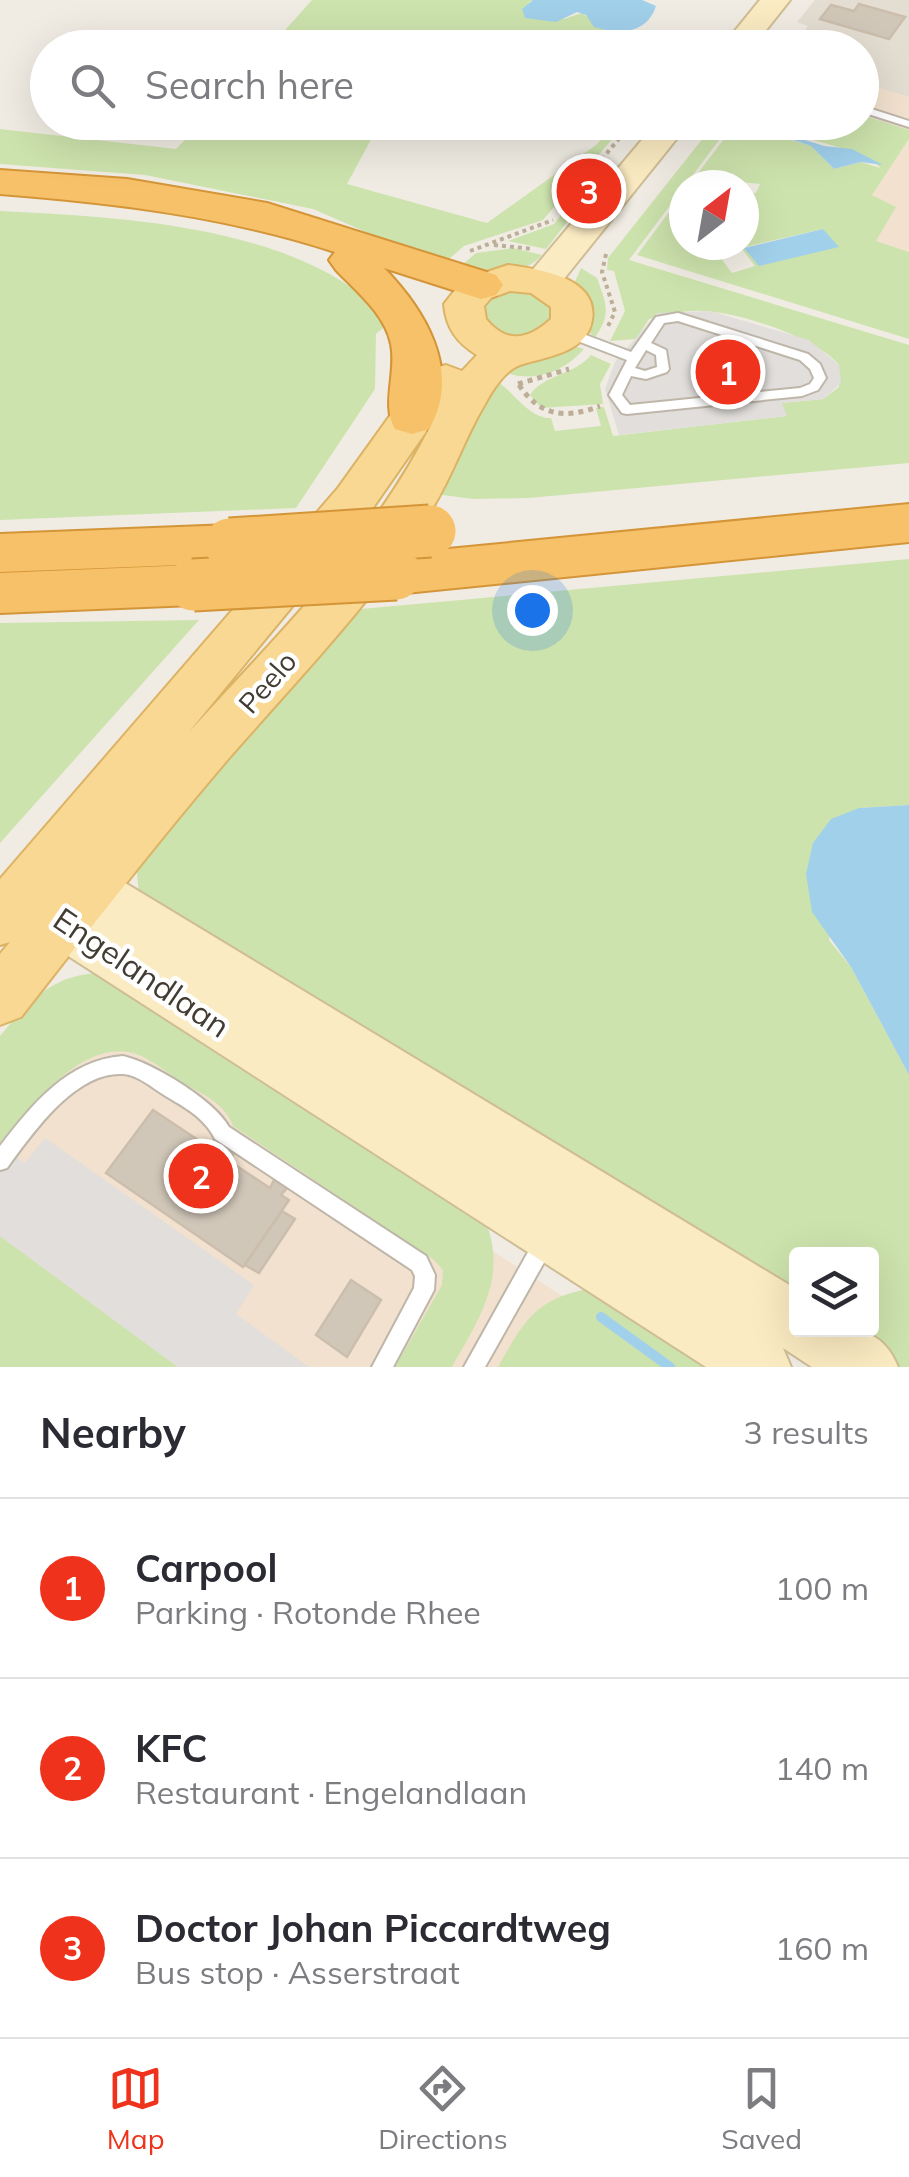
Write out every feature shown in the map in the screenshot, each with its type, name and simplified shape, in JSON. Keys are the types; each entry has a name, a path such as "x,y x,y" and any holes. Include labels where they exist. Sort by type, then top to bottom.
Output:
{"highway":[{"path":"0,182 127,191 267,216 490,319"},
{"path":"0,196 165,212 292,239 352,260 490,319"},
{"path":"352,260 398,307 410,328 419,354 412,417"},
{"path":"0,553 430,532 909,485"},
{"path":"0,594 396,574 909,522"}],"main road":[{"path":"751,30 775,0"},
{"path":"542,282 659,140"},
{"path":"508,278 542,282 570,302 574,314 566,332 545,346 490,319 508,278"},
{"name":"Peelo","path":"0,998 45,904 490,319"},
{"name":"Peelo","path":"45,904 372,557 439,462 475,388 490,319"},
{"name":"Engelandlaan","path":"45,904 562,1210 789,1320"},
{"name":"Engelandlaan","path":"562,1210 761,1367"},
{"path":"819,1337 868,1367"}],"lane":[{"path":"879,114 909,124"},
{"path":"678,317 804,357 816,366 820,378 814,388 802,392 639,411 618,403 617,385 643,344 660,320 678,317"},
{"path":"566,332 634,358"},
{"path":"626,371 646,376 663,369 662,353 643,344"},
{"path":"0,1161 42,1109 70,1085 98,1069 120,1064 137,1068 216,1118 222,1133 419,1263 425,1275 424,1290 382,1367"},
{"path":"474,1367 562,1210"}],"path":[{"path":"576,192 618,140"},
{"path":"555,219 490,319 535,410 553,414 592,409"}],"shaded area":[{"path":"815,0 909,0 909,97 879,88 879,30 805,30 808,26 797,22"},
{"path":"879,88 909,97 909,130 879,120"},
{"path":"909,139 909,252 875,241 877,201 872,195"},
{"path":"710,311 809,340 839,365 841,383 823,399 782,403 787,416 619,435 605,389 615,362 657,313"},
{"path":"82,986 587,1312 558,1367 132,1367 0,1270 0,1085"},
{"path":"45,1138 254,1285 236,1314 309,1367 178,1367 0,1236 0,1147 25,1163"}],"green space":[{"path":"312,0 533,0 528,3 564,19 582,13 604,30 285,30"},
{"path":"879,120 909,130 909,139 872,195 896,207 876,241 909,252 909,339 637,255 669,212 669,260 722,260 732,273 755,266 750,260 759,260 759,248 838,247 823,229 759,244 759,170 700,170 723,140 791,140 811,146 834,169 861,162 880,168 859,155 812,140 879,140"},
{"path":"0,129 30,132 30,140 97,140 176,149 185,140 371,140 347,184 487,223 601,140 611,140 543,220 464,246 442,265 313,209 145,175 0,164"},
{"path":"702,140 719,140 697,170 678,170"},
{"path":"669,181 669,207 629,260 909,345 909,463 529,498 473,499 435,494 491,378 534,413 551,418 555,431 601,426 596,408 604,407 613,436 786,416 781,403 823,399 839,387 839,365 814,345 776,328 718,312 689,311 649,319 636,339 610,341 625,311 614,271 607,270 608,258"},
{"path":"577,195 586,198 546,249 508,241 554,224"},
{"path":"0,211 154,223 262,246 311,265 354,290 390,322 376,334 375,389 296,508 0,520"},
{"path":"513,248 542,255 513,271 455,271 476,253"},
{"path":"581,268 597,278 605,302 604,322 595,337 582,327 574,284"},
{"path":"513,289 535,292 552,305 553,321 524,336 491,330 481,308 492,295"},
{"path":"574,346 584,349 546,374 524,376 501,371"},
{"path":"591,355 611,364 600,384 603,404 541,408 530,395 543,383 577,367"},
{"path":"909,559 909,805 859,808 829,940 851,967 909,1075 909,1367 892,1367 843,1337 879,1337 879,1247 789,1247 789,1304 476,1112 139,894 135,852 339,611"},
{"path":"199,620 0,843 0,623"},
{"path":"96,973 482,1213 490,1235 493,1274 482,1311 452,1367 395,1367 442,1285 443,1270 434,1260 233,1126 225,1111 212,1100 142,1057 109,1052 73,1068 39,1098 0,1143 0,1036 41,993 66,979"},
{"path":"0,1236 178,1367 0,1367"},
{"path":"594,1288 724,1367 498,1367 535,1313 559,1297"}],"water":[{"path":"533,0 642,0 656,6 646,22 631,30 594,27 586,15 577,12 556,22 525,18 522,9"},
{"path":"793,140 852,149 883,165 861,162 834,169 811,146"},
{"path":"823,229 839,247 759,266 754,260 759,260 759,244"},
{"path":"909,805 909,1075 851,967 812,912 806,874 813,843 831,819 859,808"}],"building":[{"path":"859,4 905,17 889,39 879,36 879,30 858,30 820,19 831,5 854,11"},
{"path":"153,1110 210,1148 214,1140 234,1153 229,1161 270,1188 274,1180 287,1188 281,1195 289,1200 243,1267 106,1173"},
{"path":"282,1211 295,1219 259,1273 245,1265"},
{"path":"351,1280 381,1300 347,1357 316,1335"}],"waterway":[{"path":"601,1317 670,1367"}],"place":[{"name":"Doctor Johan Piccardtweg","path":"589,191"},
{"name":"Carpool","path":"728,372"},
{"name":"KFC","path":"201,1176"}]}
